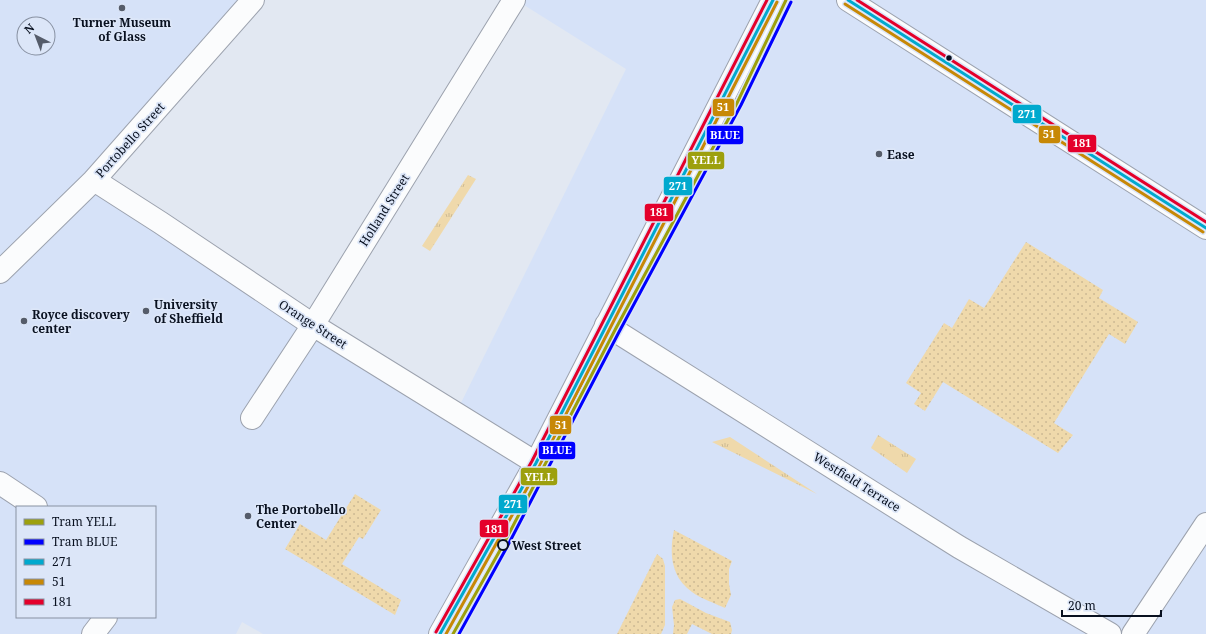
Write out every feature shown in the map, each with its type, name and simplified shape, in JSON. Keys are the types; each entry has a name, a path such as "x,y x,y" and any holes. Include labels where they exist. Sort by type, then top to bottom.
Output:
{"street":[{"name":"Portobello Street","path":"0,272 94,180 253,0"},
{"name":"Holland Street","path":"252,418 313,325 514,0"},
{"path":"440,634 536,463 773,0"},
{"path":"848,0 1206,228"},
{"name":"Orange Street","path":"94,180 313,325 536,463"},
{"name":"Westfield Terrace","path":"606,325 959,547 1110,634"},
{"path":"0,483 34,506"},
{"path":"1133,634 1206,524"},
{"path":"93,634 105,618"}],"shaded area":[{"path":"0,0 253,0 94,180 456,413 626,69 516,0 1206,0 1206,634 263,634 242,622 236,634 0,634"}],"green space":[{"path":"468,175 476,179 430,251 422,246"},
{"path":"1026,242 1103,290 1099,298 1138,322 1125,344 1109,334 1054,423 1073,435 1058,453 943,382 925,411 914,404 921,393 906,383 944,323 952,328 969,299 984,308"},
{"path":"878,435 916,459 907,473 871,448"},
{"path":"730,437 817,494 712,442"},
{"path":"355,494 381,510 363,539 359,537 342,564 401,600 395,615 285,549 300,524 326,540"},
{"path":"674,530 732,561 729,569 731,595 725,608 696,594 685,586 680,579 673,564 672,556 672,539"},
{"path":"657,554 663,559 665,566 665,625 661,634 617,634"},
{"path":"680,599 706,613 730,622 732,630 731,634 712,634 692,624 687,634 673,634 674,625 672,607 675,600"}],"tram line":[{"name":"YELL","path":"453,634 503,545 615,330 737,103 786,0"},
{"name":"BLUE","path":"459,634 507,547 619,332 741,105 791,2"}],"transit line":[{"name":"181","path":"436,632 532,461 767,0"},
{"name":"271","path":"440,634 536,463 773,0"},
{"name":"271","path":"848,0 1206,228"},
{"name":"181","path":"857,0 1206,222"},
{"name":"51","path":"446,634 540,465 777,2"},
{"name":"51","path":"845,4 1203,232"}],"place":[{"name":"Turner Museum of Glass","path":"122,8"},
{"name":"Ease","path":"879,154"},
{"name":"University of Sheffield","path":"146,311"},
{"name":"Royce discovery center","path":"24,321"},
{"name":"The Portobello Center","path":"248,516"},
{"name":"West Street","path":"503,545"}]}
